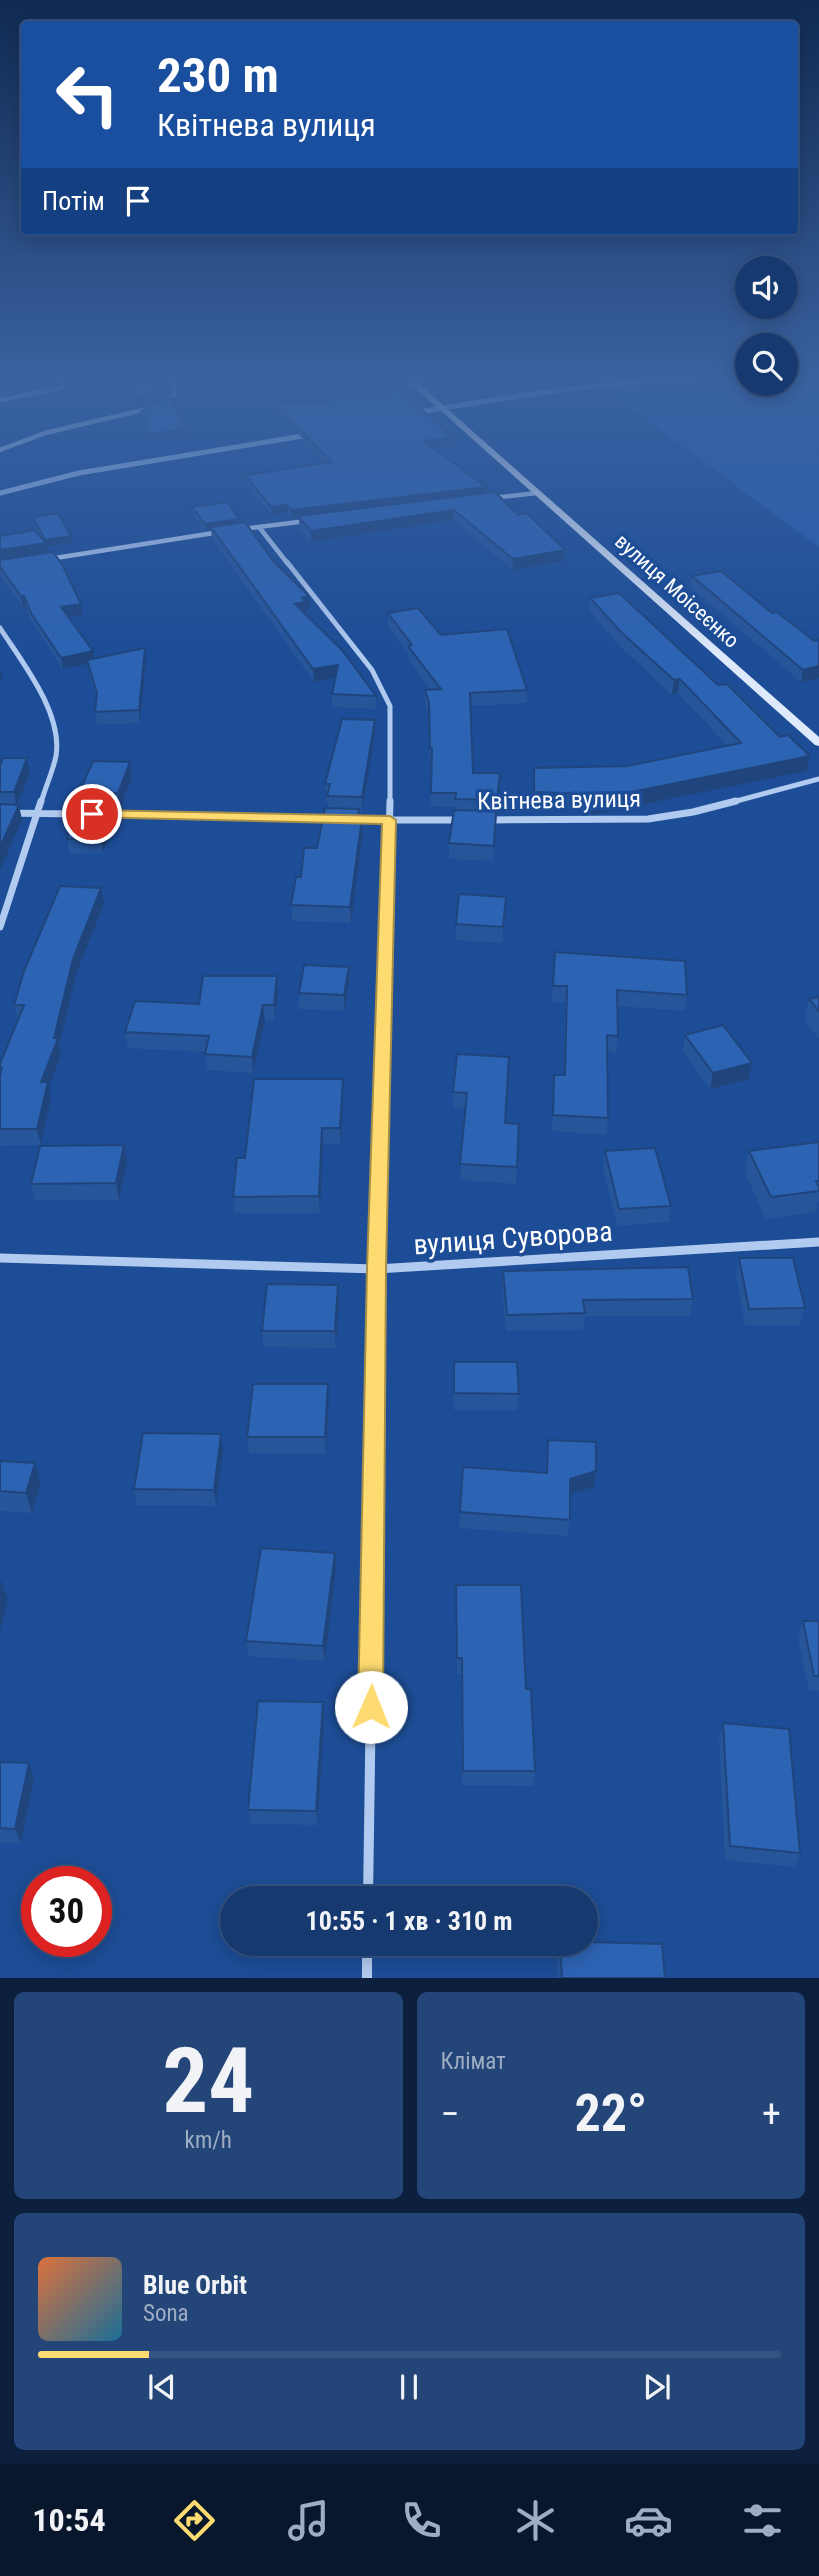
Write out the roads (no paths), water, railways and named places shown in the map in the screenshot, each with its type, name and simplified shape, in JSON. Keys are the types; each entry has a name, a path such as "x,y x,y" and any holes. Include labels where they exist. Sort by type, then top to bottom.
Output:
{"street":[{"name":"вулиця Моісеєнко","path":"510,468 819,743"},
{"path":"484,499 537,493"},
{"path":"41,560 312,520"},
{"path":"259,527 372,670 390,706 390,820 377,1269 368,1886"},
{"path":"0,628 52,717 57,739 56,755 0,926"},
{"name":"Квітнева вулиця","path":"483,820 648,819 693,812 819,779"},
{"path":"0,813 335,819"},
{"name":"Квітнева вулиця","path":"349,819 470,820"},
{"name":"вулиця Суворова","path":"0,1258 377,1269 819,1242"},
{"path":"367,1978 368,1956"}],"waterway":[{"path":"0,493 107,468"}]}
